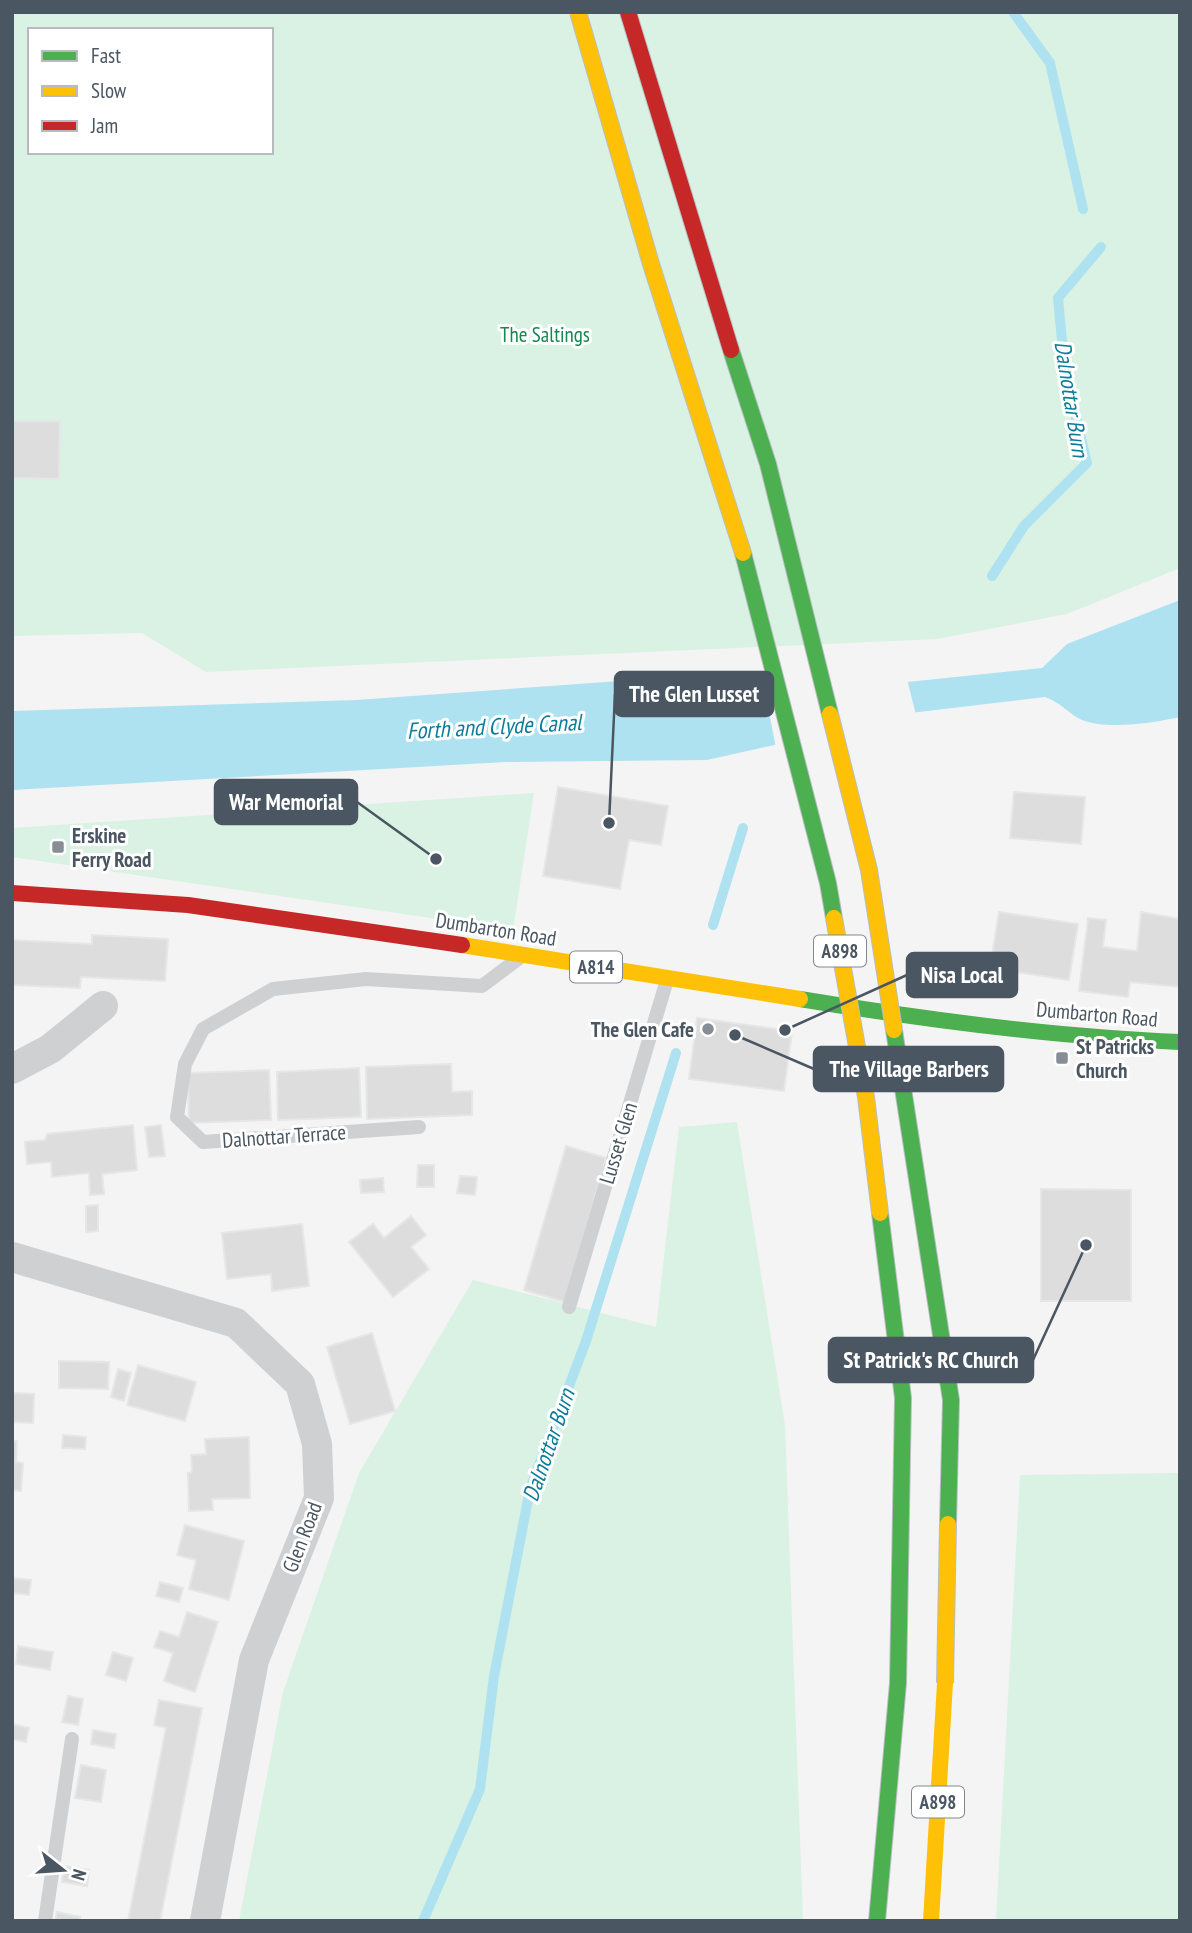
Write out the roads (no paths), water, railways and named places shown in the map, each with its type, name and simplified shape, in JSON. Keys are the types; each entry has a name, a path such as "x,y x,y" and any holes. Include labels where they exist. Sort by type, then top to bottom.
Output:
{"main road":[{"name":"A898","path":"578,12 651,264 737,532 828,883 866,1097 903,1398 898,1683 877,1921"},
{"name":"A898","path":"628,12 677,179 768,464 869,870 951,1400 945,1683 931,1921"},
{"name":"Dumbarton Road","path":"12,893 188,905 525,954 903,1016 1079,1035 1180,1042"}],"street":[{"path":"12,1069 50,1049 103,1006"},
{"name":"Glen Road","path":"12,1257 236,1323 300,1384 317,1444 319,1498 254,1660 205,1921"}],"lane":[{"name":"Dalnottar Terrace","path":"419,1127 203,1142 177,1117 185,1064 203,1029 273,989 366,979 482,986 525,954"},
{"name":"Lusset Glen","path":"569,1307 668,979"},
{"path":"45,1921 72,1738"}],"water":[{"name":"Forth and Clyde Canal","path":"1180,600 1180,717 1157,721 1131,725 1093,723 1078,718 1045,697 868,718 850,728 707,760 506,762 12,790 12,711 356,700 675,677 830,675 859,687 1042,668 1067,644"}],"waterway":[{"name":"Dalnottar Burn","path":"1013,12 1050,63 1083,209"},
{"name":"Dalnottar Burn","path":"992,576 1024,526 1087,463 1065,373 1058,298 1101,247"},
{"name":"Dalnottar Burn","path":"713,925 743,828"},
{"name":"Dalnottar Burn","path":"423,1921 480,1789 494,1676 530,1489 586,1341 676,1053"}],"place":[{"name":"The Glen Lusset","path":"609,823"},
{"name":"Erskine Ferry Road","path":"58,847"},
{"name":"War Memorial","path":"436,859"},
{"name":"The Glen Cafe","path":"708,1029"},
{"name":"Nisa Local","path":"785,1030"},
{"name":"The Village Barbers","path":"735,1035"},
{"name":"St Patricks Church","path":"1062,1058"},
{"name":"St Patrick's RC Church","path":"1086,1245"}],"park label":[{"name":"The Saltings","path":"545,334"}]}
